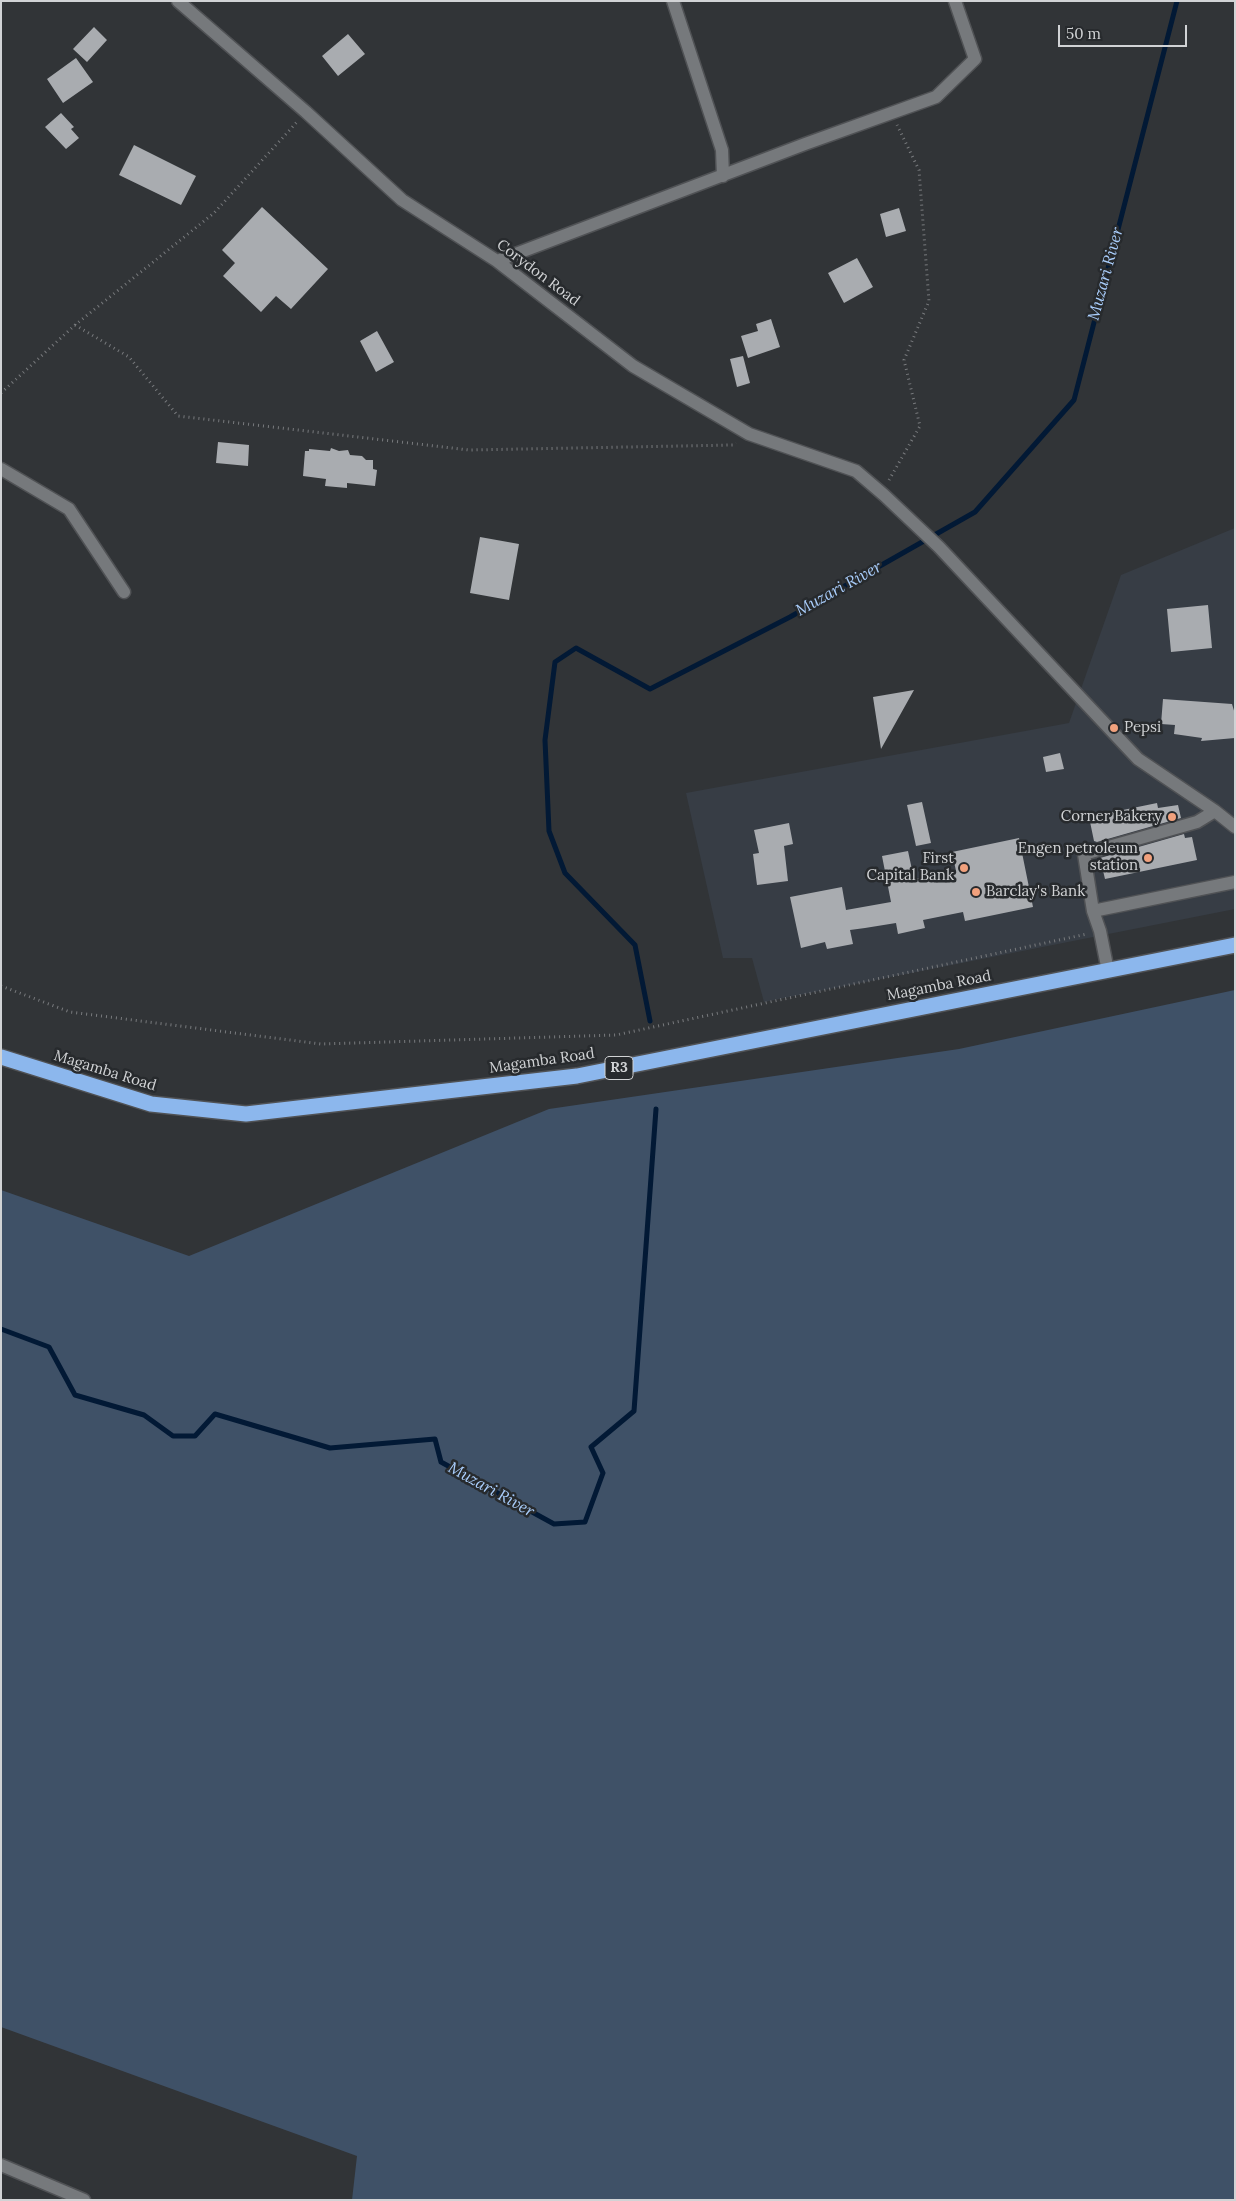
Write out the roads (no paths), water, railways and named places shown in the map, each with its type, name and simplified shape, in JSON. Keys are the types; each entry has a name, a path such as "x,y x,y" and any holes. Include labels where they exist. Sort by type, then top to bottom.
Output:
{"highway":[{"name":"Magamba Road","path":"1,1057 152,1104 246,1114 577,1076 1235,945"}],"street":[{"name":"Corydon Road","path":"178,1 306,112 402,200 497,261 633,366 748,434 856,472 884,495 939,548 1138,759 1215,811 1235,827"},
{"path":"673,1 722,150 723,176"},
{"path":"497,261 805,144 936,97 975,59 955,1"},
{"path":"1,469 69,509 124,592"},
{"path":"1108,970 1100,932 1093,912 1084,854 1197,822 1215,811"},
{"path":"1093,912 1235,882"},
{"path":"1,2165 84,2200"}],"waterway":[{"name":"Muzari River","path":"650,1021 635,945 565,873 549,831 545,740 555,662 576,648 650,689 790,617 975,512 1074,400 1177,1"},
{"name":"Muzari River","path":"1,1329 49,1347 75,1395 144,1415 173,1436 195,1436 215,1414 330,1448 435,1439 441,1462 554,1524 585,1522 603,1473 591,1447 634,1411 656,1109"}],"place":[{"name":"Pepsi","path":"1114,728"},
{"name":"Corner Bakery","path":"1172,817"},
{"name":"Engen petroleum station","path":"1148,858"},
{"name":"First Capital Bank","path":"964,868"},
{"name":"Barclay's Bank","path":"976,892"}]}
